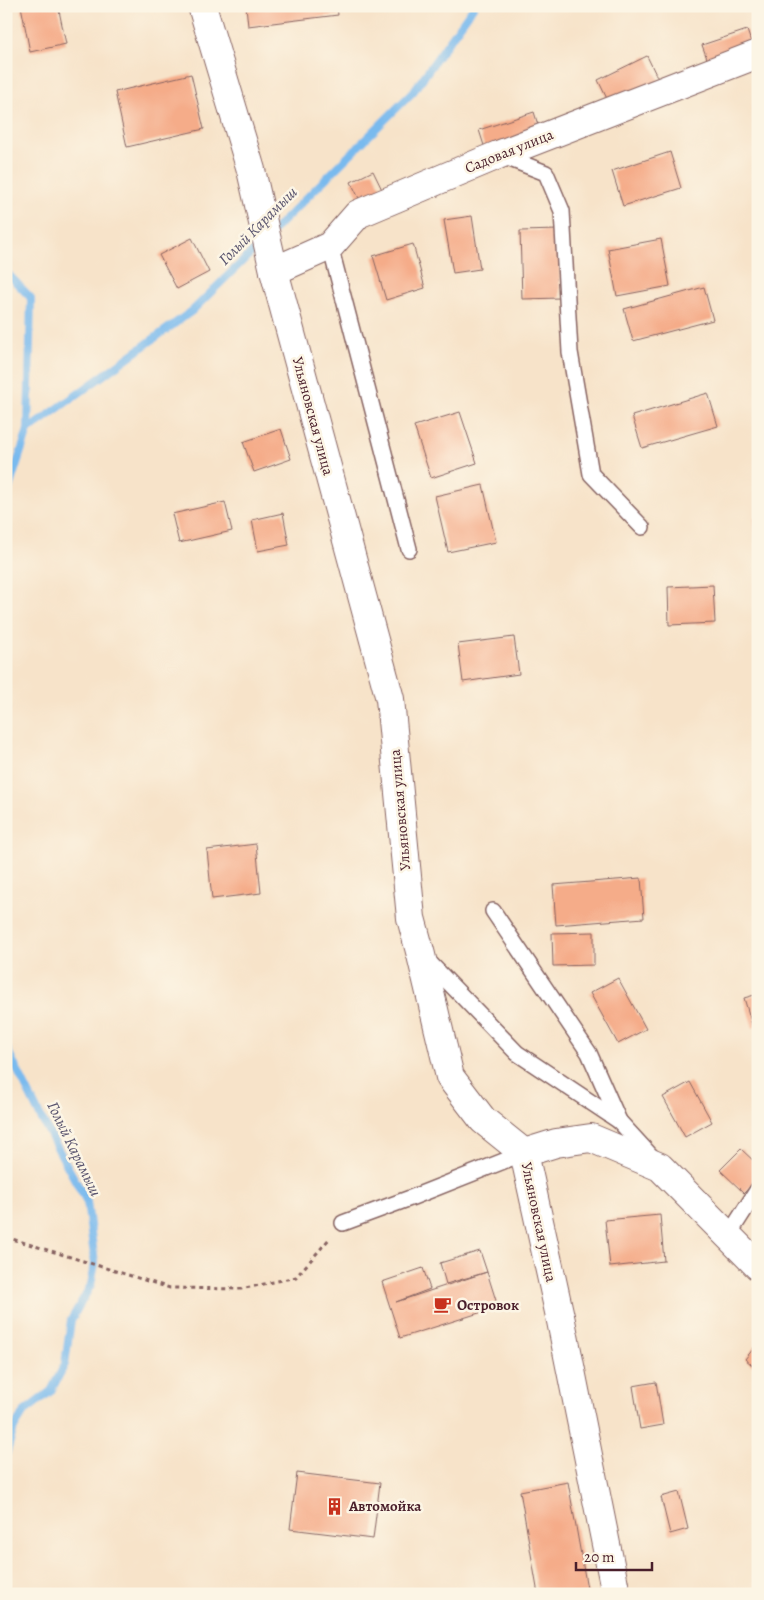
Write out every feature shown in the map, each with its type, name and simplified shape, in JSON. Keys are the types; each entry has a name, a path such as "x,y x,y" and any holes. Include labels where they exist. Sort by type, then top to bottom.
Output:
{"street":[{"name":"Ульяновская улица","path":"202,6 251,170 274,271 390,699 410,918 421,954 450,1077 483,1120 524,1153 561,1321 616,1594"},
{"name":"Садовая улица","path":"274,271 330,246 358,214 498,155 758,54"},
{"path":"524,1153 556,1143 591,1138 660,1167 758,1266"}],"lane":[{"path":"498,155 546,173 562,211 570,352 591,474 642,527"},
{"path":"330,246 409,549"},
{"path":"492,911 589,1053 619,1121"},
{"path":"421,954 517,1053 619,1121 660,1167"},
{"path":"343,1223 413,1198 524,1153"},
{"path":"728,1236 758,1189"}],"path":[{"path":"6,1237 170,1288 241,1289 296,1277 343,1223"}],"building":[{"path":"21,6 58,6 66,44 30,52"},
{"path":"246,6 337,6 338,15 248,26"},
{"path":"747,30 756,57 712,72 702,45"},
{"path":"647,56 661,85 612,109 598,80"},
{"path":"191,74 204,129 127,147 115,92"},
{"path":"534,112 543,141 488,158 479,130"},
{"path":"670,152 681,188 623,206 612,171"},
{"path":"373,171 390,206 368,217 351,182"},
{"path":"472,216 480,269 453,273 444,220"},
{"path":"559,230 560,298 522,299 520,231"},
{"path":"192,238 209,272 177,289 159,255"},
{"path":"661,239 670,286 617,296 608,249"},
{"path":"413,244 425,288 386,300 373,256"},
{"path":"704,287 713,320 633,341 624,309"},
{"path":"708,393 718,426 642,448 632,416"},
{"path":"460,412 477,463 431,478 414,426"},
{"path":"281,429 291,459 254,472 243,442"},
{"path":"483,485 496,542 448,552 435,496"},
{"path":"225,502 232,531 179,543 172,514"},
{"path":"283,513 289,545 258,551 252,520"},
{"path":"754,518 758,518 758,545 756,545"},
{"path":"713,585 715,623 669,625 668,587"},
{"path":"514,637 519,674 463,682 458,644"},
{"path":"256,844 261,893 212,899 207,850"},
{"path":"641,878 644,918 556,925 553,885"},
{"path":"594,932 594,965 553,966 552,933"},
{"path":"618,978 646,1029 618,1044 590,993"},
{"path":"758,994 758,1026 753,1028 744,998"},
{"path":"690,1082 712,1122 685,1137 663,1097"},
{"path":"741,1149 758,1165 758,1178 744,1193 720,1170"},
{"path":"660,1215 664,1261 610,1267 605,1220"},
{"path":"480,1251 487,1272 446,1284 440,1263"},
{"name":"Островок","path":"423,1268 430,1289 396,1302 487,1272 498,1307 400,1338 382,1282"},
{"path":"758,1343 758,1370 745,1359"},
{"path":"656,1382 663,1425 640,1429 633,1386"},
{"name":"Автомойка","path":"297,1473 380,1483 373,1539 290,1529"},
{"path":"568,1482 588,1594 538,1594 520,1491"},
{"path":"679,1492 688,1529 670,1534 661,1497"}],"waterway":[{"name":"Голый Карамыш","path":"271,233 413,92 474,6"},
{"name":"Голый Карамыш","path":"28,430 192,311 261,243"},
{"name":"Голый Карамыш","path":"6,272 31,298 28,430 6,497"},
{"name":"Голый Карамыш","path":"6,1047 41,1118 87,1202 95,1263 91,1285 71,1320 65,1364 51,1391 24,1412 14,1428 6,1454"}],"place":[{"name":"Островок","path":"443,1305"},
{"name":"Автомойка","path":"335,1506"}]}
